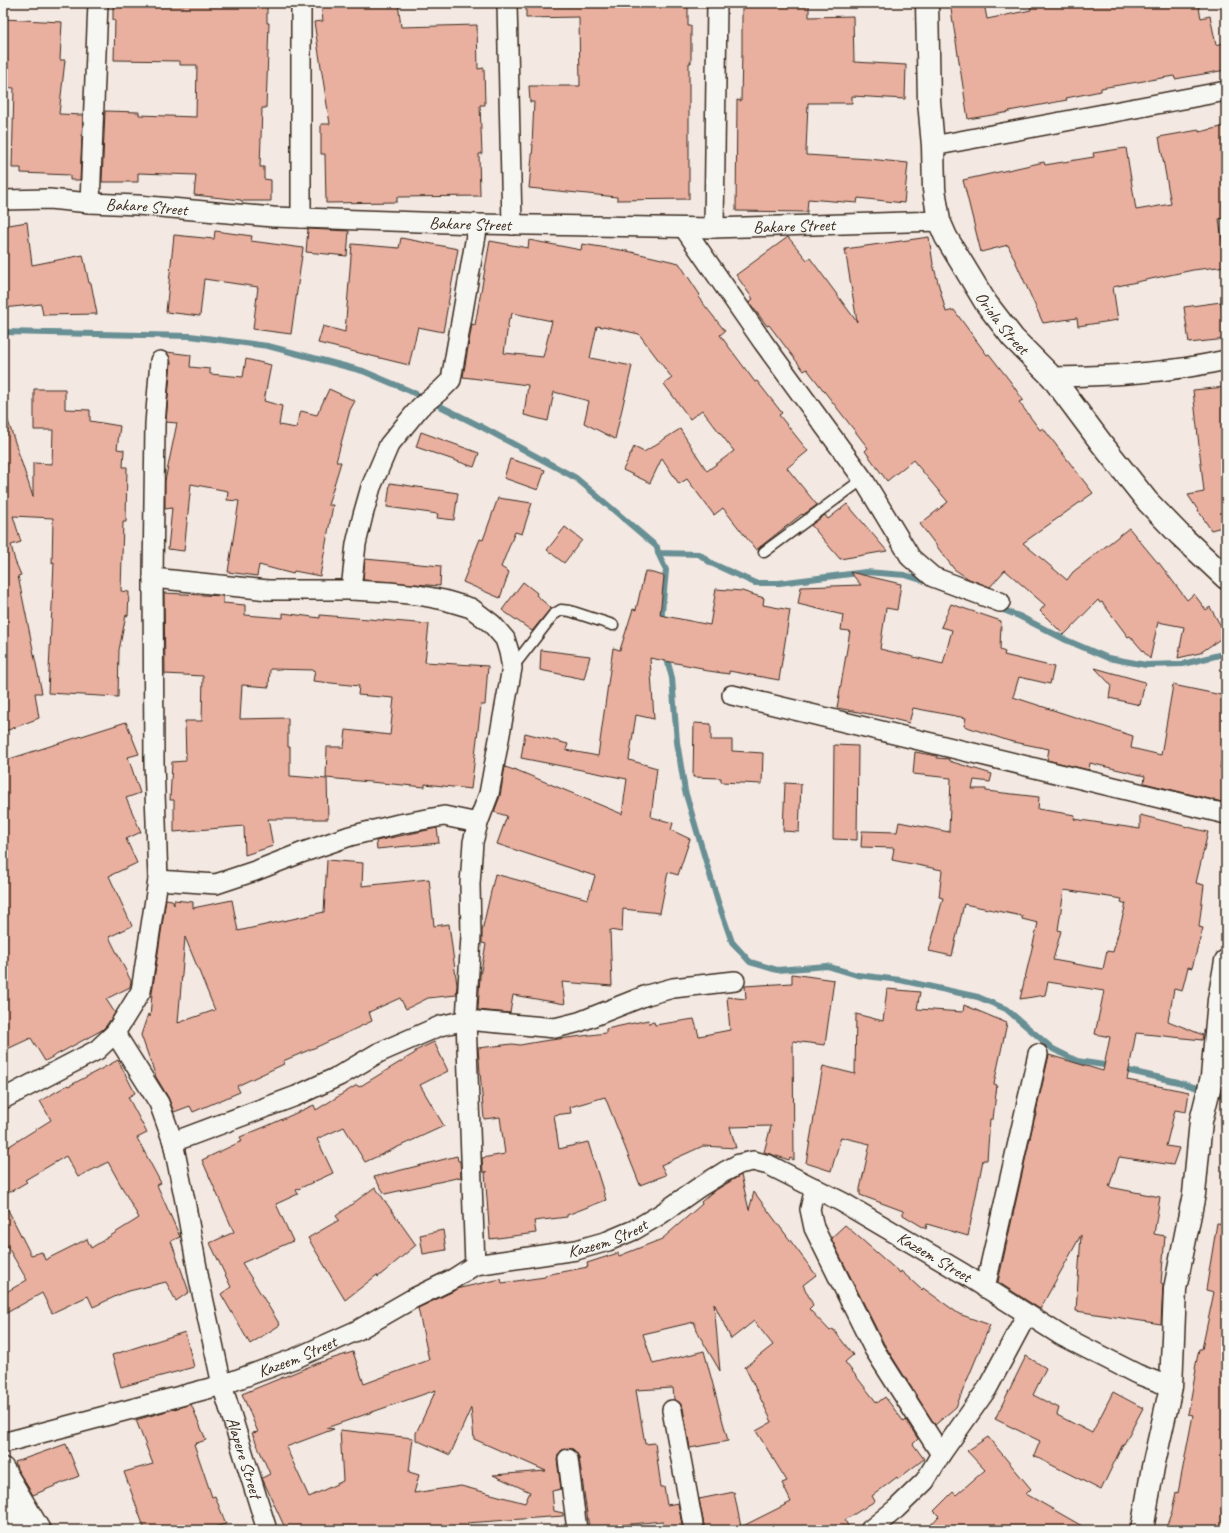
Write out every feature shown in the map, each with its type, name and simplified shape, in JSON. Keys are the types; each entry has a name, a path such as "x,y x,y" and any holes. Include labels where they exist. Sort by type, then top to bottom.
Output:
{"street":[{"path":"90,203 98,3"},
{"path":"301,3 301,218"},
{"path":"508,3 512,225"},
{"path":"714,228 717,3"},
{"name":"Oriola Street","path":"927,3 929,101 933,146 934,189 939,221 962,264 986,303 1013,338 1052,377 1148,502 1180,535 1226,578"},
{"path":"933,146 1226,91"},
{"name":"Bakare Street","path":"3,200 49,199 273,217 512,225 714,228 939,221"},
{"path":"351,590 356,544 371,487 390,445 420,407 451,380 478,224"},
{"path":"684,228 763,342 863,479 911,558 933,577 1000,602"},
{"path":"1052,377 1118,376 1195,367 1226,360"},
{"path":"3,1099 97,1050 115,1033 141,991 158,880 154,763 153,578 155,424 160,361"},
{"path":"153,578 268,590 351,590 418,595 444,600 471,608 492,624 504,638 509,652 512,668 490,794 478,823 473,842 470,884 471,936 466,1020 475,1265"},
{"path":"732,695 1226,814"},
{"path":"158,880 216,884 350,836 399,824 444,816 478,823"},
{"path":"1142,1530 1153,1467 1171,1387 1175,1289 1194,1194 1202,1121 1212,1077 1219,1000 1226,961"},
{"path":"173,1142 296,1096 339,1076 378,1053 440,1026 466,1020 554,1028 579,1022 654,993 673,988 735,981"},
{"name":"Alapere Street","path":"115,1033 159,1103 173,1142 199,1279 222,1385 267,1530"},
{"path":"985,1288 1038,1054"},
{"name":"Kazeem Street","path":"3,1443 222,1385 296,1358 358,1330 475,1265 576,1250 608,1241 634,1230 738,1164 753,1161 769,1165 842,1202 964,1274 1062,1336 1137,1374 1171,1387"},
{"path":"815,1188 810,1209 814,1228 874,1349 941,1454"},
{"path":"870,1530 896,1509 925,1481 941,1454 987,1389 1027,1314"},
{"path":"672,1410 694,1530"},
{"path":"568,1459 577,1530"},
{"path":"3,1469 39,1530"},
{"path":"3,1502 19,1530"}],"lane":[{"path":"764,552 863,479"},
{"path":"512,668 553,615 561,610 570,611 613,626"}],"building":[{"path":"113,3 267,3 267,23 269,23 266,108 262,108 260,167 264,167 264,179 271,180 271,201 241,201 194,195 196,175 138,173 138,182 102,182 105,111 139,112 139,115 196,117 197,65 180,65 180,61 114,60 115,20 113,20"},
{"path":"321,3 398,3 401,27 477,25 478,69 484,68 485,105 480,105 482,154 479,154 480,196 397,197 397,202 326,203 325,154 321,154 321,124 330,124 314,22 323,21"},
{"path":"526,3 688,3 688,26 691,26 691,63 689,63 689,199 617,200 617,197 529,188 533,145 534,102 530,102 529,86 580,86 579,17 526,18"},
{"path":"742,3 809,3 809,17 853,16 854,62 906,65 905,99 852,96 852,103 808,103 806,151 806,155 908,163 904,203 858,198 857,203 808,199 807,212 736,211 737,100 741,101"},
{"path":"950,3 984,3 987,19 1031,10 1030,3 1198,3 1201,18 1210,16 1216,45 1224,43 1226,70 1175,79 1174,76 1101,88 1101,91 1066,98 1067,100 968,119"},
{"path":"3,19 62,22 60,60 65,60 59,114 83,115 80,180 70,180 70,175 21,173 21,168 12,168 14,88 3,87"},
{"path":"1226,126 1226,218 1219,219 1226,266 1193,270 1113,287 1118,320 1078,326 1077,318 1043,323 1008,245 981,252 963,180 1044,162 1045,165 1094,157 1093,153 1126,148 1136,210 1171,204 1159,137 1199,130 1199,132"},
{"path":"27,222 32,265 83,255 89,283 91,283 97,314 43,315 41,304 3,308 3,226"},
{"path":"308,229 349,231 347,256 306,252"},
{"path":"215,231 252,236 251,241 303,248 291,334 253,329 258,287 204,279 200,316 166,312 174,235 214,239"},
{"path":"788,237 807,260 810,258 857,322 845,249 929,237 933,264 946,312 954,310 987,355 989,354 1010,381 1023,400 1019,402 1040,430 1043,428 1093,493 1023,543 1067,580 1073,572 1129,528 1159,563 1187,600 1194,594 1206,610 1210,607 1226,635 1200,653 1178,658 1184,627 1158,622 1150,659 1130,636 1128,637 1102,602 1100,603 1098,600 1064,635 1040,611 1045,605 1005,570 990,587 969,579 954,569 920,524 948,502 913,460 887,481 865,451 868,448 807,369 804,371 769,325 767,326 749,302 753,299 736,275"},
{"path":"401,238 458,249 443,332 418,327 409,365 318,343 323,326 345,332 352,244 399,248"},
{"path":"529,240 581,250 582,244 627,251 679,263 700,295 698,297 725,331 720,335 755,382 757,381 782,413 779,415 808,451 787,468 817,505 803,515 802,514 756,550 723,508 714,515 687,479 679,484 662,458 650,483 623,470 634,447 644,452 680,429 707,471 734,451 702,410 690,419 664,384 672,378 639,334 597,326 590,358 632,366 615,439 584,423 589,401 554,392 548,421 524,415 528,385 463,377 472,324 475,325 490,241 528,248","holes":["512,313 552,321 543,357 504,353 509,318 511,318"]},
{"path":"1221,302 1226,339 1189,343 1184,307"},
{"path":"167,352 191,355 190,367 210,369 210,374 243,377 246,359 271,365 264,401 282,406 279,425 296,428 301,411 317,415 329,389 355,401 350,410 336,462 341,462 328,505 333,505 320,576 294,571 293,574 259,565 257,576 228,572 239,501 227,500 228,491 191,484 184,551 168,549 172,508 165,509 165,481 177,423 166,422 171,362"},
{"path":"1226,387 1226,526 1211,530 1188,495 1204,492 1193,390"},
{"path":"34,389 65,389 65,409 90,410 90,421 120,426 117,449 124,450 123,467 127,467 126,522 123,522 121,591 129,592 128,616 126,615 119,650 118,697 48,693 54,562 52,563 53,518 13,516 21,542 11,545 15,561 21,575 18,576 42,693 35,693 39,718 3,732 3,416 6,415 33,497 33,463 52,464 53,430 34,430"},
{"path":"421,432 479,453 474,467 416,447"},
{"path":"510,459 545,470 538,490 504,478"},
{"path":"390,483 458,493 454,520 437,518 438,514 387,507"},
{"path":"498,498 532,503 522,534 515,532 501,567 509,572 500,598 463,582 480,539 483,540"},
{"path":"847,504 887,551 840,559 811,525 825,515 828,519"},
{"path":"565,527 582,540 564,563 547,550"},
{"path":"365,559 441,566 440,586 363,580"},
{"path":"645,571 664,576 660,615 710,625 716,589 742,591 764,598 763,605 790,610 779,680 729,671 729,674 702,670 702,668 650,658 654,719 636,715 629,760 657,768 651,817 673,823 671,830 690,839 678,875 668,872 660,913 623,909 622,932 610,930 612,986 562,982 565,1004 513,995 510,1013 478,1010 480,976 486,944 482,943 482,931 495,874 588,899 595,876 497,844 507,816 494,812 500,796 505,767 514,769 622,814 627,779 521,758 525,733 568,744 566,750 598,756 613,648 620,650 633,609 636,610"},
{"path":"850,572 901,584 897,610 886,608 880,649 943,664 952,630 941,627 951,604 1001,621 1000,650 1005,652 1004,655 1054,667 1050,684 1019,677 1013,697 1133,736 1131,748 1161,755 1173,685 1226,696 1226,735 1220,768 1226,769 1226,803 1144,783 1145,776 1090,763 1089,770 1047,760 1049,749 1009,741 964,726 966,718 913,708 909,723 837,708 850,631 841,630 843,615 798,604 801,587 861,585"},
{"path":"523,582 537,593 536,595 551,608 532,631 502,610"},
{"path":"164,593 223,596 223,603 245,605 245,615 283,618 283,613 320,618 320,615 429,624 425,662 488,666 485,705 481,705 471,789 425,784 425,787 326,778 327,747 344,747 346,730 390,735 394,698 358,695 359,686 313,681 315,670 270,669 269,687 242,685 240,719 288,718 290,776 327,779 328,819 268,819 273,846 245,855 244,826 174,832 174,800 170,800 172,762 186,761 185,721 202,721 203,676 165,674"},
{"path":"541,650 590,656 584,679 540,670"},
{"path":"1095,668 1145,682 1140,705 1109,698 1111,685"},
{"path":"126,722 139,754 128,757 140,793 126,798 141,832 126,839 137,863 109,876 132,926 109,937 131,981 130,987 106,999 115,1013 102,1030 45,1061 31,1038 3,1051 3,761"},
{"path":"694,723 711,724 711,740 732,740 732,751 763,753 762,784 721,782 721,778 693,777"},
{"path":"834,745 858,746 857,840 833,839"},
{"path":"915,752 937,756 937,758 949,759 949,761 992,774 990,782 974,780 972,789 986,789 986,791 1039,797 1038,809 1075,815 1074,819 1140,829 1140,815 1208,832 1196,883 1204,885 1199,927 1203,928 1192,968 1188,967 1182,991 1174,989 1168,1021 1203,1035 1202,1040 1136,1033 1127,1080 1189,1092 1186,1112 1175,1110 1166,1146 1179,1148 1173,1165 1119,1157 1109,1187 1160,1197 1154,1234 1165,1236 1161,1283 1163,1284 1161,1324 1076,1311 1081,1235 1040,1309 998,1282 1049,1055 1103,1071 1110,1037 1095,1034 1104,991 1048,982 1045,995 1020,999 1038,923 1022,919 1022,916 964,904 952,956 929,951 943,898 939,897 942,870 892,860 894,848 861,847 862,831 897,832 899,822 949,832 951,778 913,774","holes":["1064,890 1122,899 1121,902 1126,904 1113,952 1107,951 1103,969 1053,960 1061,931 1058,930"]},
{"path":"785,783 801,784 799,832 783,831"},
{"path":"437,828 439,843 377,849 376,841"},
{"path":"327,860 363,863 362,886 429,879 434,926 449,924 457,985 456,995 428,998 406,1009 400,998 369,1012 372,1021 283,1061 284,1064 237,1086 240,1092 193,1112 190,1106 174,1112 168,1097 156,1077 141,1035 148,1014 150,1017 152,993 166,899 172,900 174,905 174,900 193,902 193,908 232,900 238,931 324,912","holes":["185,937 215,1010 178,1023"]},
{"path":"792,974 834,980 825,1045 793,1041 794,1160 790,1158 789,1160 764,1152 771,1126 730,1127 736,1148 703,1146 661,1165 666,1175 640,1185 605,1097 570,1107 571,1113 554,1115 559,1149 588,1142 606,1200 567,1215 567,1217 534,1221 536,1233 490,1239 485,1172 483,1172 482,1158 505,1154 500,1117 484,1119 478,1048 512,1044 520,1045 606,1033 606,1029 648,1020 649,1023 654,1022 655,1025 694,1019 699,1036 730,1030 727,997 746,999 745,986 792,983"},
{"path":"887,989 920,992 917,1009 963,1012 964,1005 1007,1023 994,1084 997,1085 993,1119 990,1119 987,1160 983,1160 968,1236 927,1224 926,1229 903,1215 903,1211 860,1195 870,1144 841,1137 831,1171 806,1163 823,1066 855,1074 856,1014 883,1021"},
{"path":"434,1042 448,1071 420,1085 444,1126 365,1162 344,1127 317,1139 333,1173 296,1190 298,1194 276,1204 293,1241 242,1263 280,1325 250,1344 221,1294 231,1287 210,1243 234,1232 202,1160 242,1141 240,1137 314,1105 316,1110 357,1085 359,1087 415,1053 415,1051"},
{"path":"118,1060 135,1093 128,1097 147,1133 137,1138 161,1183 157,1185 180,1237 171,1241 189,1292 176,1301 166,1282 125,1292 93,1307 88,1296 52,1313 42,1293 3,1315 3,1294 27,1280 3,1239 3,1200 31,1255 42,1252 45,1260 87,1239 91,1248 139,1218 108,1162 78,1177 66,1156 25,1180 27,1182 8,1193 3,1184 3,1150 51,1120 40,1101"},
{"path":"457,1156 458,1161 460,1161 461,1177 385,1194 374,1177"},
{"path":"741,1175 749,1210 754,1192 816,1275 803,1285 813,1305 809,1309 830,1331 833,1329 853,1355 845,1362 877,1403 885,1397 904,1422 906,1420 918,1439 913,1444 924,1459 898,1479 897,1477 872,1496 875,1501 845,1520 850,1530 705,1530 699,1499 734,1492 741,1527 791,1502 782,1483 787,1481 756,1431 772,1422 745,1367 773,1345 754,1321 731,1339 714,1303 720,1371 699,1335 694,1322 643,1334 653,1364 704,1351 728,1441 690,1448 683,1408 680,1403 674,1399 673,1388 636,1390 645,1444 655,1443 661,1487 664,1487 667,1505 678,1503 683,1530 664,1530 663,1521 589,1528 579,1457 573,1449 567,1448 561,1451 557,1460 561,1489 552,1491 554,1511 563,1513 563,1516 467,1523 468,1530 286,1530 262,1478 270,1474 252,1433 258,1432 242,1394 318,1363 353,1352 364,1384 429,1360 418,1308 460,1288 501,1279 502,1283 545,1277 545,1275 588,1267 587,1263 618,1253 619,1256 662,1239 702,1204 701,1202 711,1193","holes":["436,1390 416,1433 416,1440 450,1455 471,1408 474,1439 546,1471 493,1475 530,1492 525,1503 461,1486 414,1493 419,1475 409,1472 413,1438 340,1430 343,1481 309,1497 286,1447 334,1429 326,1428"]},
{"path":"375,1187 416,1245 378,1277 377,1275 345,1300 308,1238 339,1220 336,1216"},
{"path":"1217,1223 1226,1224 1226,1530 1165,1530 1172,1511 1176,1492 1178,1493 1193,1415 1188,1414 1195,1369 1199,1349 1202,1349 1214,1292 1206,1290"},
{"path":"845,1225 900,1273 901,1271 922,1290 923,1288 959,1314 990,1325 956,1407 935,1425 884,1344 831,1238"},
{"path":"443,1230 446,1250 423,1254 420,1235"},
{"path":"185,1332 194,1367 121,1387 112,1355"},
{"path":"1026,1356 1046,1368 1033,1395 1059,1408 1057,1415 1092,1433 1113,1392 1143,1408 1123,1444 1101,1490 1034,1456 1040,1441 995,1419"},
{"path":"191,1404 206,1440 194,1444 212,1497 215,1496 226,1524 203,1530 145,1530 124,1472 153,1464 136,1420"},
{"path":"988,1437 1031,1489 1026,1494 1089,1530 926,1530 939,1516 934,1511 953,1492 956,1495 985,1470 967,1451"},
{"path":"66,1444 79,1476 33,1495 17,1469 15,1462"}],"waterway":[{"path":"3,332 190,336 268,346 363,371 410,391 480,426 576,478 657,547 658,553 699,554 711,563 755,583 779,583 866,572 905,575 931,583"},
{"path":"658,553 666,570 661,622"},
{"path":"998,608 1019,616 1066,640 1108,658 1146,665 1183,664 1223,654"},
{"path":"666,655 672,678 677,742 685,791 718,902 732,942 750,962 777,970 827,966 857,975 900,980 978,997 1006,1009 1053,1049 1077,1061 1111,1066"},
{"path":"1121,1069 1178,1082 1226,1097"}]}
